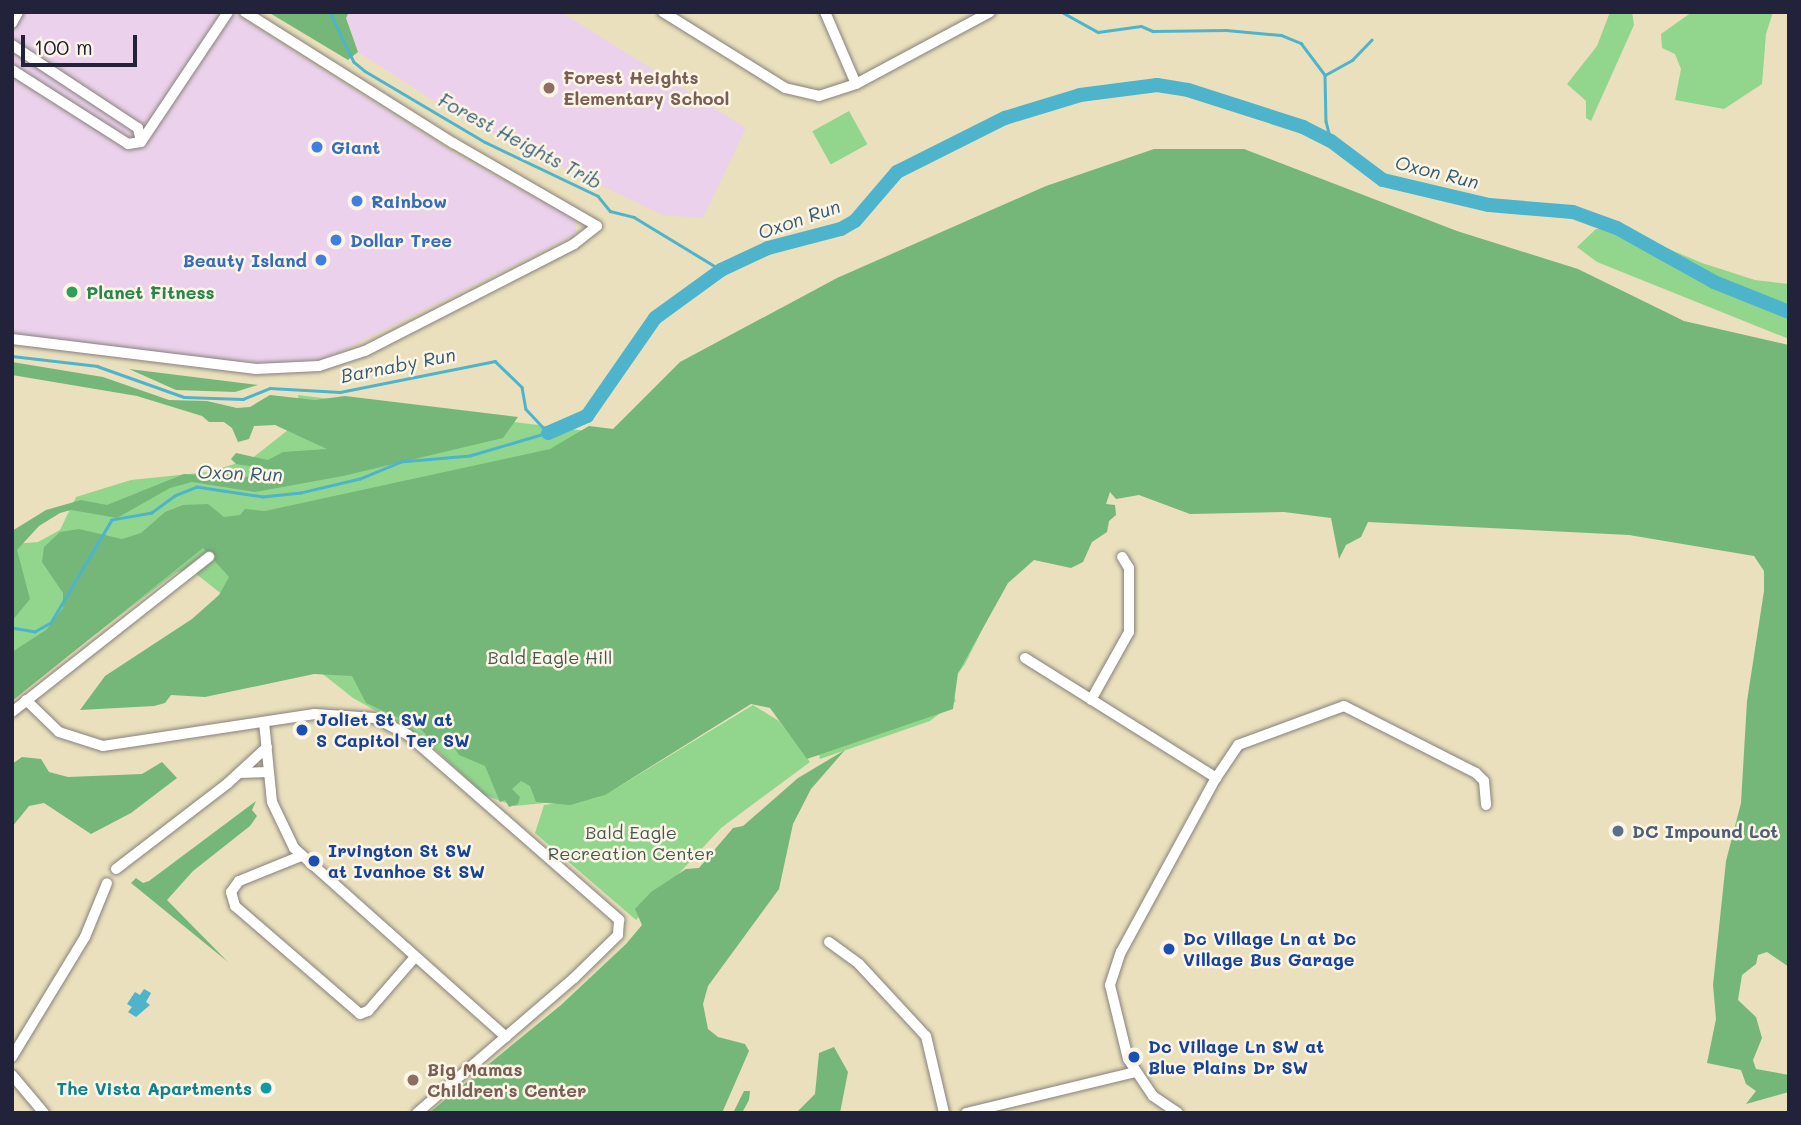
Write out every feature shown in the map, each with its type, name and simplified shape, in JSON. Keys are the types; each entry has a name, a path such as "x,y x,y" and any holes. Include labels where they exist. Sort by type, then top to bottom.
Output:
{"street":[{"path":"12,23 18,12"},
{"path":"12,70 128,144 141,142 228,12"},
{"path":"12,339 256,369 319,366 365,351 573,244 597,226 453,143 245,12"},
{"path":"663,12 785,88 820,96 856,84 990,12"},
{"path":"825,12 856,84"},
{"path":"12,45 138,128 141,142"},
{"path":"12,712 209,557"},
{"path":"1091,700 1129,632 1129,568 1122,557"},
{"path":"1025,658 1216,778"},
{"path":"26,700 59,732 97,746 264,722 352,713 397,728 619,920 618,935 506,1037 417,1113"},
{"path":"1178,1113 1153,1096 1128,1059 1111,996 1112,975 1216,778 1233,751 1250,737 1344,706 1476,773 1484,781 1486,806"},
{"path":"264,722 268,772 276,815 301,856 506,1037"},
{"path":"116,869 239,773 267,747"},
{"path":"239,773 268,772"},
{"path":"301,856 239,881 231,892 235,906 360,1014 368,1011 415,957"},
{"path":"13,1056 85,937 107,883"},
{"path":"829,942 859,964 926,1036 944,1113"},
{"path":"966,1113 1136,1072"},
{"path":"12,1075 44,1113"}],"shaded area":[{"path":"24,12 232,12 454,153 566,214 576,221 576,234 326,359 281,365 217,360 12,334 12,30"},
{"name":"Forest Heights Elementary School","path":"349,12 561,12 746,128 703,218 662,215 456,115 358,52 346,17"}],"green space":[{"path":"268,12 349,12 346,18 358,52 348,60"},
{"path":"1610,12 1632,12 1634,25 1591,121 1586,118 1586,101 1567,84 1597,46"},
{"path":"1692,12 1773,12 1766,34 1762,84 1724,109 1675,100 1681,69 1675,54 1662,48 1661,34"},
{"path":"849,111 867,144 831,165 812,131"},
{"name":"Bald Eagle Hill","path":"1154,149 1244,149 1457,231 1578,269 1684,321 1789,345 1789,967 1767,952 1758,955 1756,964 1742,975 1738,1000 1756,1017 1762,1038 1753,1060 1756,1069 1789,1075 1789,1092 1746,1104 1756,1091 1746,1084 1741,1070 1707,1063 1716,1019 1713,985 1726,861 1741,803 1747,701 1764,591 1764,571 1754,556 1629,535 1368,522 1361,537 1346,545 1339,559 1331,518 1284,512 1190,514 1139,495 1116,499 1110,492 1106,504 1115,505 1116,515 1109,521 1107,532 1092,542 1083,562 1071,568 1034,560 1008,583 958,673 953,709 807,759 770,708 751,704 605,795 570,805 536,802 530,786 521,781 512,789 520,797 518,804 509,807 505,800 500,802 485,766 459,755 447,736 436,746 419,727 366,703 352,676 314,674 205,697 171,695 165,703 154,706 80,710 105,676 192,619 219,595 229,577 203,548 12,701 12,652 46,630 63,608 63,593 42,562 44,547 60,532 79,529 122,539 141,533 165,512 183,505 208,504 224,517 240,515 245,509 265,511 550,449 589,426 613,429 680,362 837,278 1046,186"},
{"path":"1619,228 1702,263 1755,280 1789,284 1789,339 1597,262 1577,247 1596,229"},
{"path":"12,362 103,377 169,400 207,401 237,408 250,407 270,395 315,400 345,396 518,417 503,438 343,476 255,492 192,482 170,488 117,518 71,510 60,513 39,526 17,550 30,599 12,621 12,531 46,510 81,500 107,505 184,474 214,476 225,471 242,477 272,476 269,469 236,464 231,459 236,453 268,460 283,452 327,449 275,425 254,426 249,439 238,442 232,428 224,422 209,422 202,416 137,396 12,375"},
{"path":"129,369 258,385 235,392 176,390"},
{"path":"298,395 1045,488 1048,497 965,664 948,687 956,701 930,721 820,759 811,710 752,702 610,792 753,705 779,721 810,762 721,828 636,920 535,833 544,805 603,797 515,806 484,795 421,736 353,698 190,569 177,572 12,698 12,544 38,542 60,530 76,497 131,480 208,472 251,459 302,419"},
{"path":"845,750 811,789 793,824 779,889 708,986 703,1004 708,1029 718,1037 745,1044 749,1051 722,1113 429,1113 561,1005 626,944 642,925 635,909 651,892 686,869 699,868 733,828 743,826 798,778"},
{"path":"22,757 41,759 49,772 68,777 142,774 162,762 177,778 131,813 91,834 44,803 29,806 12,827 12,764"},
{"path":"256,801 252,810 257,816 250,826 193,871 167,900 228,962 131,883 136,878 143,883 149,881"},
{"path":"834,1047 848,1072 840,1113 796,1113 815,1094 819,1053"},
{"path":"744,1091 750,1091 749,1100 742,1113 733,1113"}],"water":[{"path":"144,989 151,993 146,1002 150,1005 136,1017 128,1012 132,1007 127,1004 135,992 140,995"}],"waterway":[{"name":"Forest Heights Trib","path":"330,12 354,62 365,71 485,142 598,196 610,211 634,217 721,270"},
{"path":"1062,12 1098,32 1141,26 1153,31 1226,30 1281,35 1301,43 1325,75 1326,121 1331,141"},
{"path":"1325,75 1352,60 1371,40"},
{"name":"Oxon Run","path":"548,433 587,416 655,318 721,270 768,248 841,229 855,221 897,172 1005,118 1080,95 1157,85 1188,90 1303,127 1331,141 1383,180 1489,205 1573,212 1617,228 1714,282 1789,312"},
{"name":"Oxon Run","path":"12,356 97,366 184,397 243,399 270,388 340,392 495,361 522,387 526,409 548,433 470,456 401,462 360,479 301,493 263,497 197,487 175,496 152,513 112,520 51,623 35,632 12,628"}],"place":[{"name":"Forest Heights Elementary School","path":"549,88"},
{"name":"Giant","path":"317,147"},
{"name":"Rainbow","path":"357,201"},
{"name":"Dollar Tree","path":"336,240"},
{"name":"Beauty Island","path":"321,260"},
{"name":"Planet Fitness","path":"72,292"},
{"name":"Joliet St SW at S Capitol Ter SW","path":"302,730"},
{"name":"DC Impound Lot","path":"1618,831"},
{"name":"Irvington St SW at Ivanhoe St SW","path":"314,861"},
{"name":"Dc Village Ln at Dc Village Bus Garage","path":"1169,949"},
{"name":"Dc Village Ln SW at Blue Plains Dr SW","path":"1134,1057"},
{"name":"Big Mamas Children's Center","path":"413,1080"},
{"name":"The Vista Apartments","path":"266,1088"}],"water label":[{"name":"Barnaby Run","path":"398,365"}],"park label":[{"name":"Bald Eagle Recreation Center","path":"631,843"}]}
